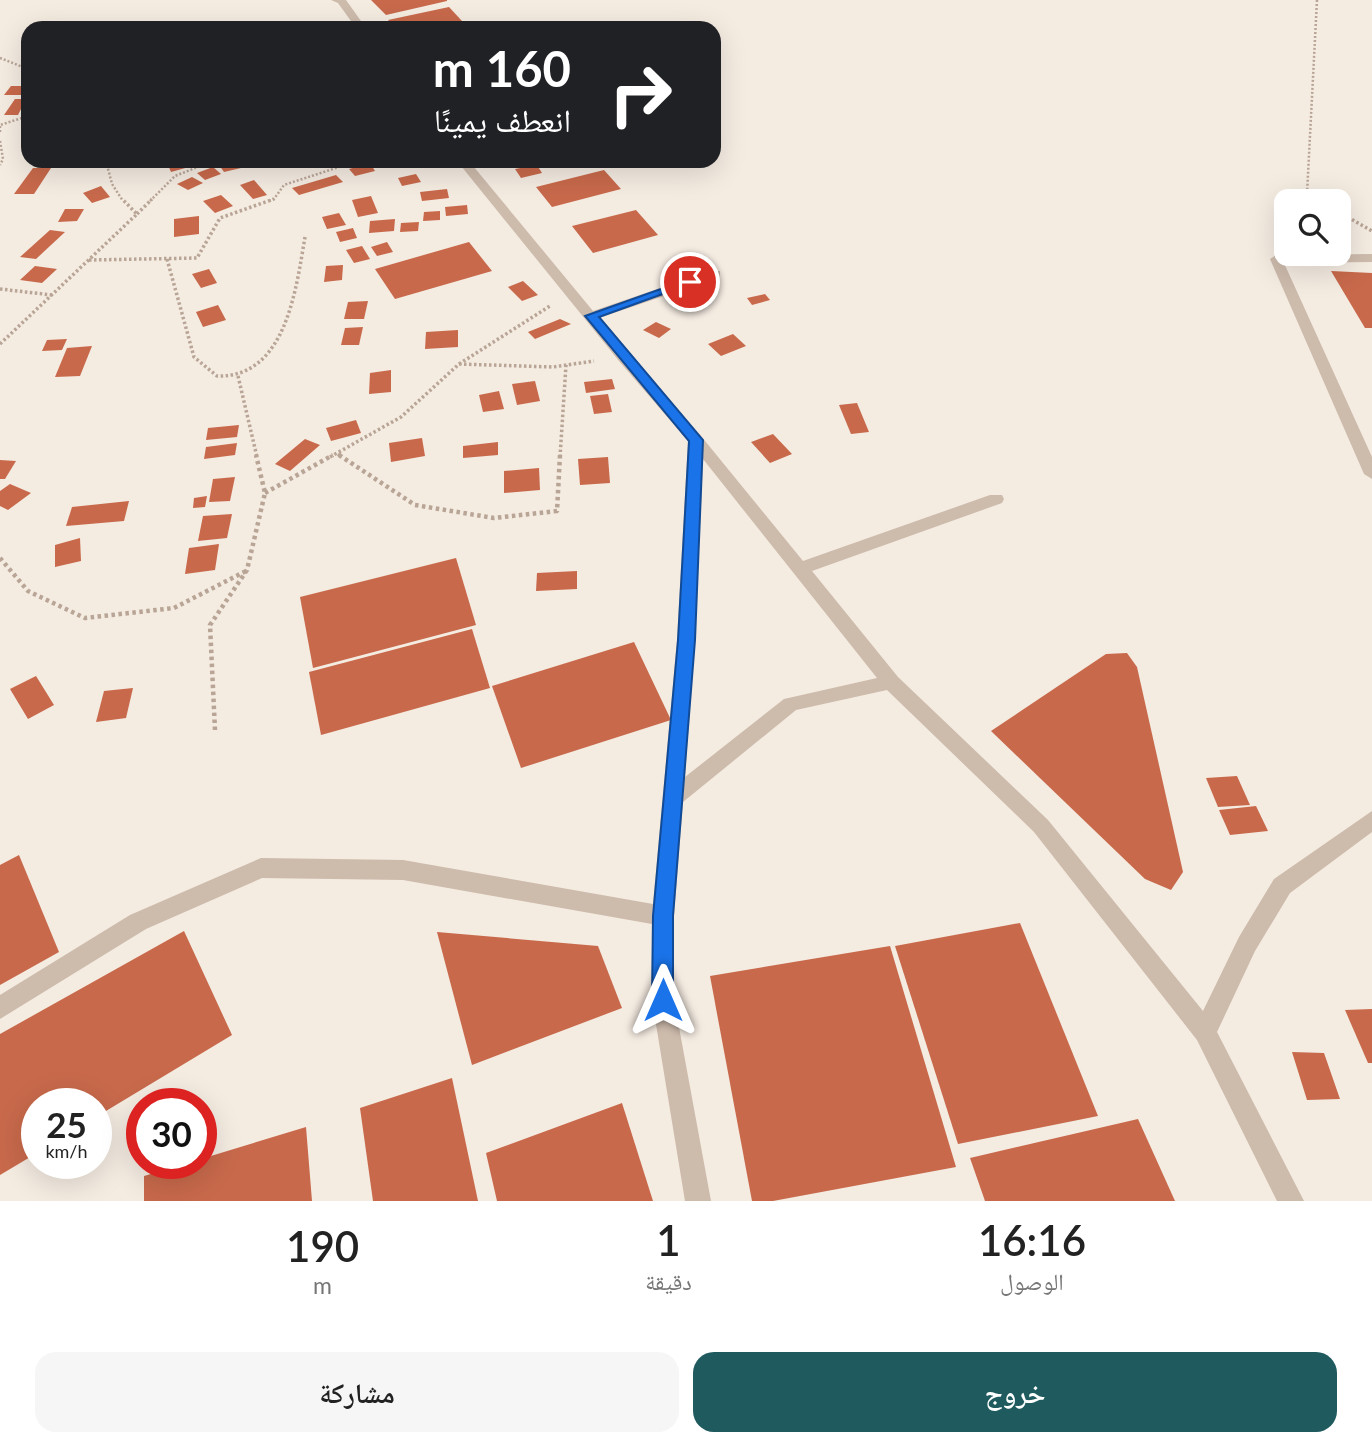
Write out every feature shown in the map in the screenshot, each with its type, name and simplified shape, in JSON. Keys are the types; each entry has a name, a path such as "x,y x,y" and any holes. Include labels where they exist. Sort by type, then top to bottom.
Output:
{"street":[{"path":"336,0 341,0 355,21"},
{"path":"469,168 624,358 696,440 891,682 1041,825 1205,1032 1291,1201"},
{"path":"1372,258 1276,260 1372,474"},
{"path":"591,316 715,274"},
{"path":"696,440 686,640 663,916 663,1000 698,1201"},
{"path":"800,569 996,499"},
{"path":"674,797 791,704 891,682"},
{"path":"1205,1032 1247,944 1282,886 1372,820"},
{"path":"0,1008 138,922 261,868 403,870 663,916"}],"path":[{"path":"1307,189 1317,0"},
{"path":"0,58 8,58 21,65"},
{"path":"0,132 0,125 21,118"},
{"path":"0,141 3,159 0,165"},
{"path":"107,168 108,179 121,200 137,214"},
{"path":"0,344 175,176 196,168"},
{"path":"89,260 197,258 220,218 274,199 284,184 335,168"},
{"path":"1351,219 1372,231"},
{"path":"167,259 194,357 217,376 238,376 266,357 294,302 305,237"},
{"path":"0,289 53,295"},
{"path":"265,493 401,417 459,364 571,292"},
{"path":"459,364 566,365 624,358"},
{"path":"338,454 415,505 494,518 557,511 566,365"},
{"path":"215,730 211,625 247,570 265,493 238,376"},
{"path":"0,558 28,591 85,618 174,608 247,570"}],"building":[{"path":"371,0 447,0 447,1 386,15"},
{"path":"449,7 462,21 389,21"},
{"path":"11,86 21,86 21,95 4,95"},
{"path":"15,99 21,99 18,115 4,115"},
{"path":"33,168 51,168 34,194 14,194"},
{"path":"169,168 185,168 171,172"},
{"path":"214,168 221,174 205,180 197,173"},
{"path":"221,168 241,168 224,172"},
{"path":"373,168 375,171 355,176 349,169"},
{"path":"539,168 542,173 521,178 515,169"},
{"path":"604,170 621,189 552,207 536,187"},
{"path":"416,174 421,182 402,186 398,178"},
{"path":"336,175 343,182 299,195 292,188"},
{"path":"192,177 203,183 188,190 177,184"},
{"path":"254,180 267,195 253,199 240,185"},
{"path":"101,186 110,197 92,203 83,193"},
{"path":"447,189 449,198 422,201 420,192"},
{"path":"221,195 233,206 215,213 203,201"},
{"path":"371,196 378,213 358,217 352,200"},
{"path":"467,205 468,214 446,216 445,207"},
{"path":"65,209 84,209 77,221 58,222"},
{"path":"636,210 658,235 593,253 572,226"},
{"path":"440,211 440,220 423,221 424,212"},
{"path":"339,213 346,225 327,229 322,217"},
{"path":"199,216 199,234 174,237 174,219"},
{"path":"395,219 394,231 369,233 370,221"},
{"path":"419,222 418,231 400,232 401,223"},
{"path":"353,228 357,238 340,242 336,232"},
{"path":"50,230 65,232 36,259 20,257"},
{"path":"387,242 393,252 377,256 371,247"},
{"path":"469,242 492,271 395,299 375,269"},
{"path":"362,246 370,259 354,263 346,250"},
{"path":"343,265 342,280 324,282 326,266"},
{"path":"35,266 57,269 42,283 20,280"},
{"path":"209,269 217,283 201,288 192,274"},
{"path":"1331,271 1372,273 1372,328 1365,328"},
{"path":"523,281 538,295 522,301 508,287"},
{"path":"765,294 770,300 752,305 747,298"},
{"path":"368,301 364,319 344,319 348,302"},
{"path":"218,305 226,320 203,327 196,312"},
{"path":"560,319 571,324 535,339 528,332"},
{"path":"656,322 671,329 659,338 643,330"},
{"path":"363,327 359,345 341,345 345,328"},
{"path":"458,330 458,347 425,349 426,332"},
{"path":"733,334 746,346 721,356 708,344"},
{"path":"67,339 62,350 42,351 47,340"},
{"path":"92,346 80,376 55,377 67,348"},
{"path":"391,370 391,392 369,394 370,373"},
{"path":"612,379 615,389 586,393 584,382"},
{"path":"535,381 540,401 517,405 512,384"},
{"path":"499,391 504,409 483,412 479,395"},
{"path":"608,394 612,412 594,414 590,396"},
{"path":"857,403 869,432 851,434 839,405"},
{"path":"356,420 361,433 331,441 326,428"},
{"path":"239,425 237,437 206,440 208,428"},
{"path":"773,434 792,454 770,463 751,442"},
{"path":"422,438 425,456 391,462 389,443"},
{"path":"305,439 320,445 290,471 275,464"},
{"path":"498,442 498,455 463,458 463,446"},
{"path":"237,443 235,455 204,459 206,447"},
{"path":"608,457 610,483 580,485 578,459"},
{"path":"0,460 16,461 5,479 0,479"},
{"path":"539,468 540,490 504,493 504,471"},
{"path":"235,477 230,501 209,502 213,479"},
{"path":"10,484 31,493 8,510 0,506 0,491"},
{"path":"207,496 205,507 193,508 194,498"},
{"path":"129,501 124,521 66,526 72,507"},
{"path":"232,514 227,538 198,541 203,516"},
{"path":"80,538 81,561 55,567 55,545"},
{"path":"219,544 215,570 185,574 189,548"},
{"path":"456,558 476,625 313,668 300,597"},
{"path":"577,571 577,589 536,591 537,573"},
{"path":"472,629 490,688 321,735 309,672"},
{"path":"634,642 671,720 521,768 492,686"},
{"path":"1127,653 1137,667 1183,872 1171,890 1145,879 991,731 1106,654"},
{"path":"36,676 54,705 28,719 10,689"},
{"path":"133,688 126,718 96,722 104,691"},
{"path":"1237,776 1250,805 1218,807 1206,778"},
{"path":"1256,806 1268,831 1230,835 1219,810"},
{"path":"19,855 59,952 0,985 0,865"},
{"path":"1020,923 1098,1116 958,1144 895,946"},
{"path":"184,931 232,1035 144,1088 126,1088 126,1099 112,1107 112,1088 21,1088 21,1163 0,1175 0,1034"},
{"path":"437,932 598,946 622,1008 472,1065"},
{"path":"890,946 956,1167 773,1201 752,1201 710,976"},
{"path":"1372,1009 1372,1063 1368,1063 1345,1010"},
{"path":"1292,1052 1324,1053 1340,1099 1307,1100"},
{"path":"452,1078 478,1201 373,1201 360,1108"},
{"path":"622,1103 653,1201 497,1201 486,1153"},
{"path":"1138,1119 1175,1201 985,1201 970,1158"},
{"path":"306,1127 312,1201 144,1201 144,1179 217,1179 217,1154"}],"route":[{"path":"663,1000 663,916 686,640 696,440 591,316 690,282"}]}
